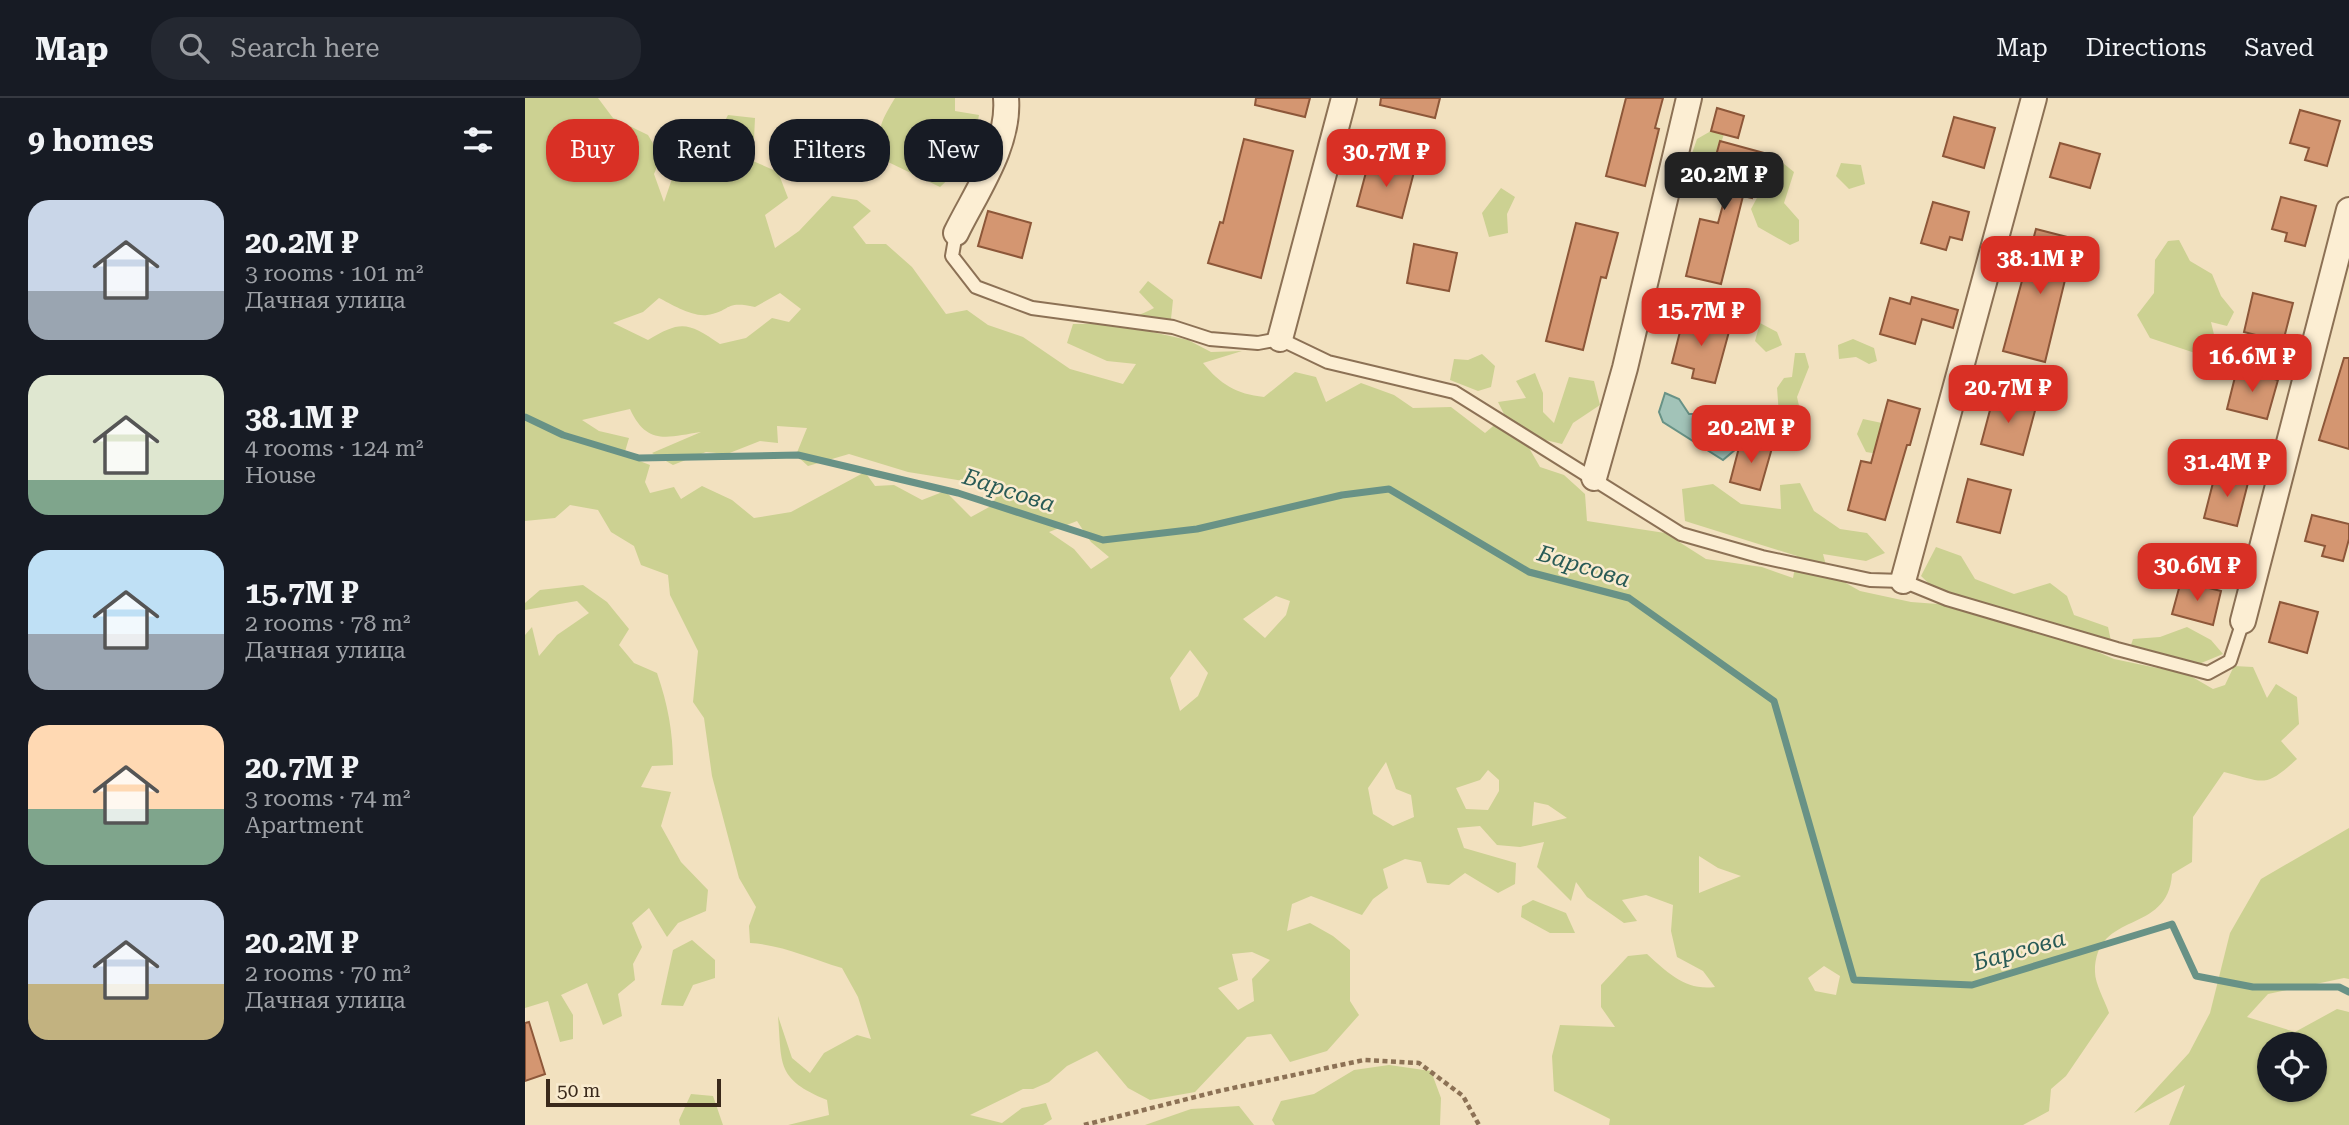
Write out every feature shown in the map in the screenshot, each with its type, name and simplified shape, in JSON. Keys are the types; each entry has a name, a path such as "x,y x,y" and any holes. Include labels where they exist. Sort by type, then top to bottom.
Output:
{"street":[{"path":"956,233 998,147 1008,115 1006,98"},
{"path":"1280,340 1343,98"},
{"path":"1594,478 1625,368 1689,98"},
{"path":"1903,581 2034,98"},
{"path":"2243,621 2349,210"}],"lane":[{"path":"956,233 952,256 976,287 1032,308 1173,327 1210,339 1258,343 1280,340 1328,362 1454,392 1681,534 1762,556 1871,580 1903,581 1947,598 2208,673 2229,661 2243,621"}],"path":[{"path":"1084,1125 1219,1091 1364,1060 1419,1063 1463,1096 1479,1125"}],"green space":[{"path":"525,98 598,98 615,119 546,119 546,182 639,182 639,131 648,135 653,143 653,182 657,182 664,202 671,182 755,182 755,162 769,168 769,182 782,182 788,198 765,215 775,248 799,231 832,196 857,200 871,211 853,227 866,244 886,244 912,267 946,314 967,310 988,325 1023,337 1070,369 1123,384 1136,364 1107,361 1067,343 1073,324 1115,321 1154,308 1139,292 1148,281 1173,300 1171,319 1152,332 1188,340 1211,352 1242,351 1203,363 1229,387 1254,396 1264,397 1295,372 1316,377 1326,402 1361,383 1394,395 1413,408 1451,407 1485,433 1505,416 1498,402 1526,398 1516,381 1535,373 1543,393 1543,412 1554,423 1569,377 1594,381 1600,405 1573,423 1562,444 1521,434 1540,467 1564,475 1585,494 1587,521 1665,533 1706,559 1762,567 1793,578 1797,556 1685,521 1682,489 1713,484 1741,504 1781,509 1780,485 1800,483 1814,511 1840,529 1867,533 1885,553 1866,561 1823,554 1828,573 1860,591 1911,602 1951,605 1921,576 1936,547 1961,556 1975,579 2014,594 2050,583 2067,596 2074,615 2108,627 2111,641 2075,642 2114,659 2162,669 2130,648 2133,639 2160,637 2187,627 2211,640 2223,654 2182,671 2213,689 2225,685 2234,666 2253,667 2267,698 2276,684 2297,697 2299,724 2281,741 2297,759 2270,779 2256,780 2224,772 2193,817 2192,862 2172,874 2168,893 2158,907 2106,939 2098,952 2095,977 2109,1013 2066,1076 2051,1089 2049,1111 2023,1125 1609,1125 1610,1119 1554,1091 1552,1056 1560,1025 1615,1027 1601,1007 1601,985 1628,956 1647,954 1670,974 1686,983 1705,988 1715,987 1703,971 1677,957 1671,931 1673,905 1646,895 1622,900 1637,921 1624,923 1587,897 1576,882 1571,901 1537,867 1544,842 1520,847 1497,845 1480,826 1457,828 1464,848 1516,863 1515,884 1498,893 1465,873 1449,885 1427,883 1421,862 1405,859 1383,869 1388,888 1373,899 1362,915 1311,896 1292,904 1287,931 1310,923 1350,950 1350,1001 1359,1015 1327,1051 1290,1062 1271,1034 1247,1037 1195,1092 1150,1100 1128,1088 1097,1051 1067,1066 1049,1082 1033,1089 1023,1089 970,1115 1002,1123 1022,1108 1046,1103 1052,1119 1043,1125 788,1125 829,1115 827,1100 798,1085 785,1068 780,1047 778,1016 792,1058 810,1073 824,1053 857,1035 871,1039 858,997 842,968 785,949 750,943 749,926 756,907 739,878 712,776 704,718 693,702 698,651 670,595 668,575 641,565 634,546 611,532 598,510 570,505 555,518 525,521","holes":["780,293 801,309 789,322 772,318 746,338 720,344 700,331 684,326 669,329 648,340 613,323 643,312 659,298 682,310 701,315 715,314 737,305 755,307","630,409 643,429 651,434 668,437 701,432 652,453 673,465 706,452 727,454 760,441 778,443 777,426 807,428 796,455 808,466 849,454 908,472 976,483 1000,491 991,506 971,517 945,491 922,500 894,485 875,486 865,472 791,512 754,518 732,500 702,486 681,499 674,487 650,493 645,482 650,465 624,455 629,438 599,431 582,420","1077,521 1091,542 1109,557 1091,569 1074,549 1049,532","1276,596 1290,601 1286,615 1265,638 1243,619","1190,650 1208,673 1198,696 1180,711 1170,678","1386,762 1396,789 1411,795 1414,817 1393,826 1373,814 1368,788","1488,770 1499,780 1499,791 1488,810 1466,809 1456,788 1480,780","1534,802 1548,805 1567,818 1532,826","1699,856 1718,868 1741,876 1699,893","1252,952 1270,960 1252,979 1254,1001 1238,1010 1218,988 1238,980 1232,954","1824,966 1840,976 1836,995 1815,991 1808,978"]},
{"path":"895,98 955,98 955,111 979,115 978,119 904,119 904,170 890,163 890,119 884,119"},
{"path":"728,115 755,119 726,119"},
{"path":"1711,131 1724,134 1711,174 1697,180 1688,165 1697,139"},
{"path":"1778,159 1794,172 1784,203 1799,220 1799,241 1790,245 1758,227 1751,209"},
{"path":"1841,163 1861,165 1865,184 1849,189 1836,176"},
{"path":"930,182 945,182 940,187"},
{"path":"1501,188 1515,197 1507,214 1508,233 1489,237 1482,213"},
{"path":"2179,240 2190,261 2212,274 2221,296 2234,312 2227,326 2211,322 2216,343 2195,353 2150,338 2137,315 2154,293 2155,260 2168,241"},
{"path":"1760,323 1777,332 1782,345 1766,352 1755,341"},
{"path":"1853,339 1874,348 1877,361 1869,364 1856,357 1839,359 1838,345"},
{"path":"1795,353 1805,353 1809,367 1797,397 1801,414 1789,423 1779,414 1777,388 1784,378 1792,377"},
{"path":"1482,354 1495,366 1491,387 1478,391 1450,380 1454,359 1468,360"},
{"path":"1863,419 1882,423 1878,437 1885,455 1866,452 1857,434"},
{"path":"583,585 607,602 629,629 619,645 634,663 657,673 669,719 673,765 652,766 641,787 671,792 661,826 681,862 708,890 706,911 678,923 667,937 649,908 632,923 642,947 633,964 635,980 618,994 622,1016 603,1025 587,983 561,995 573,1015 573,1039 560,1042 548,1001 525,1008 525,635 532,627 539,656 557,635 589,613 577,601 525,610 525,603 540,590"},
{"path":"2349,828 2349,979 2268,994 2247,1017 2295,1032 2337,1009 2349,1012 2349,1125 2169,1125 2185,1085 2134,1113 2189,1053 2210,1013 2230,933 2261,879"},
{"path":"1533,900 1566,913 1575,933 1550,933 1521,917 1522,906"},
{"path":"692,940 715,960 715,978 693,985 683,1006 661,1005 673,950"},
{"path":"1389,1065 1431,1071 1441,1098 1440,1125 1275,1125 1272,1120 1281,1101 1314,1094 1354,1070"},
{"path":"691,1094 713,1096 723,1125 680,1125 679,1120"},
{"path":"1239,1106 1254,1125 1145,1125 1191,1109"}],"water":[{"path":"1665,393 1679,399 1689,414 1709,414 1713,426 1727,433 1736,449 1723,460 1663,422 1659,412"}],"building":[{"path":"1256,98 1310,98 1305,117 1255,105"},
{"path":"1381,98 1440,98 1435,118 1380,105"},
{"path":"1626,98 1663,98 1655,128 1659,129 1645,186 1606,176"},
{"path":"1717,108 1744,116 1738,138 1711,131"},
{"path":"2300,110 2340,121 2327,166 2305,160 2309,148 2290,143"},
{"path":"1954,117 1995,128 1984,168 1943,156"},
{"path":"1244,139 1293,151 1261,278 1208,263 1220,222 1223,223"},
{"path":"1720,141 1764,153 1752,198 1743,196 1721,284 1686,276 1700,219 1718,223 1730,179 1711,174"},
{"path":"2060,143 2100,154 2090,188 2050,177"},
{"path":"1369,161 1414,172 1402,218 1357,206"},
{"path":"2281,197 2316,206 2305,246 2285,241 2287,233 2272,229"},
{"path":"1933,202 1969,212 1962,240 1950,237 1946,250 1921,243"},
{"path":"988,211 1031,223 1022,258 978,246"},
{"path":"1576,223 1618,233 1606,278 1601,277 1583,350 1546,341"},
{"path":"2036,229 2075,239 2045,362 2003,351"},
{"path":"1414,244 1457,253 1449,291 1407,283"},
{"path":"2253,293 2293,303 2283,342 2244,332"},
{"path":"1912,297 1958,310 1953,328 1922,319 1915,344 1880,334 1890,298 1910,304"},
{"path":"1684,316 1730,328 1715,383 1692,378 1694,369 1672,363"},
{"path":"2344,358 2349,358 2349,449 2319,440"},
{"path":"2237,369 2278,380 2267,419 2227,409"},
{"path":"1994,395 2036,407 2023,455 1981,444"},
{"path":"1888,400 1920,409 1885,520 1848,510 1861,461 1871,463"},
{"path":"1741,440 1772,448 1760,490 1730,482"},
{"path":"2216,471 2249,479 2237,526 2204,518"},
{"path":"1968,479 2011,490 2000,533 1957,522"},
{"path":"2312,515 2349,524 2349,539 2343,561 2322,556 2325,546 2305,541"},
{"path":"2181,581 2221,591 2213,625 2172,614"},
{"path":"2280,602 2318,612 2307,653 2269,642"},
{"path":"529,1022 545,1074 525,1081 525,1023"}],"waterway":[{"name":"Барсова","path":"525,417 563,435 639,458 798,455 958,493 1103,540 1197,529 1342,495 1389,489 1529,572 1629,598 1774,701 1854,980 1972,985 2172,924 2196,976 2253,987 2339,987 2349,992"}]}
